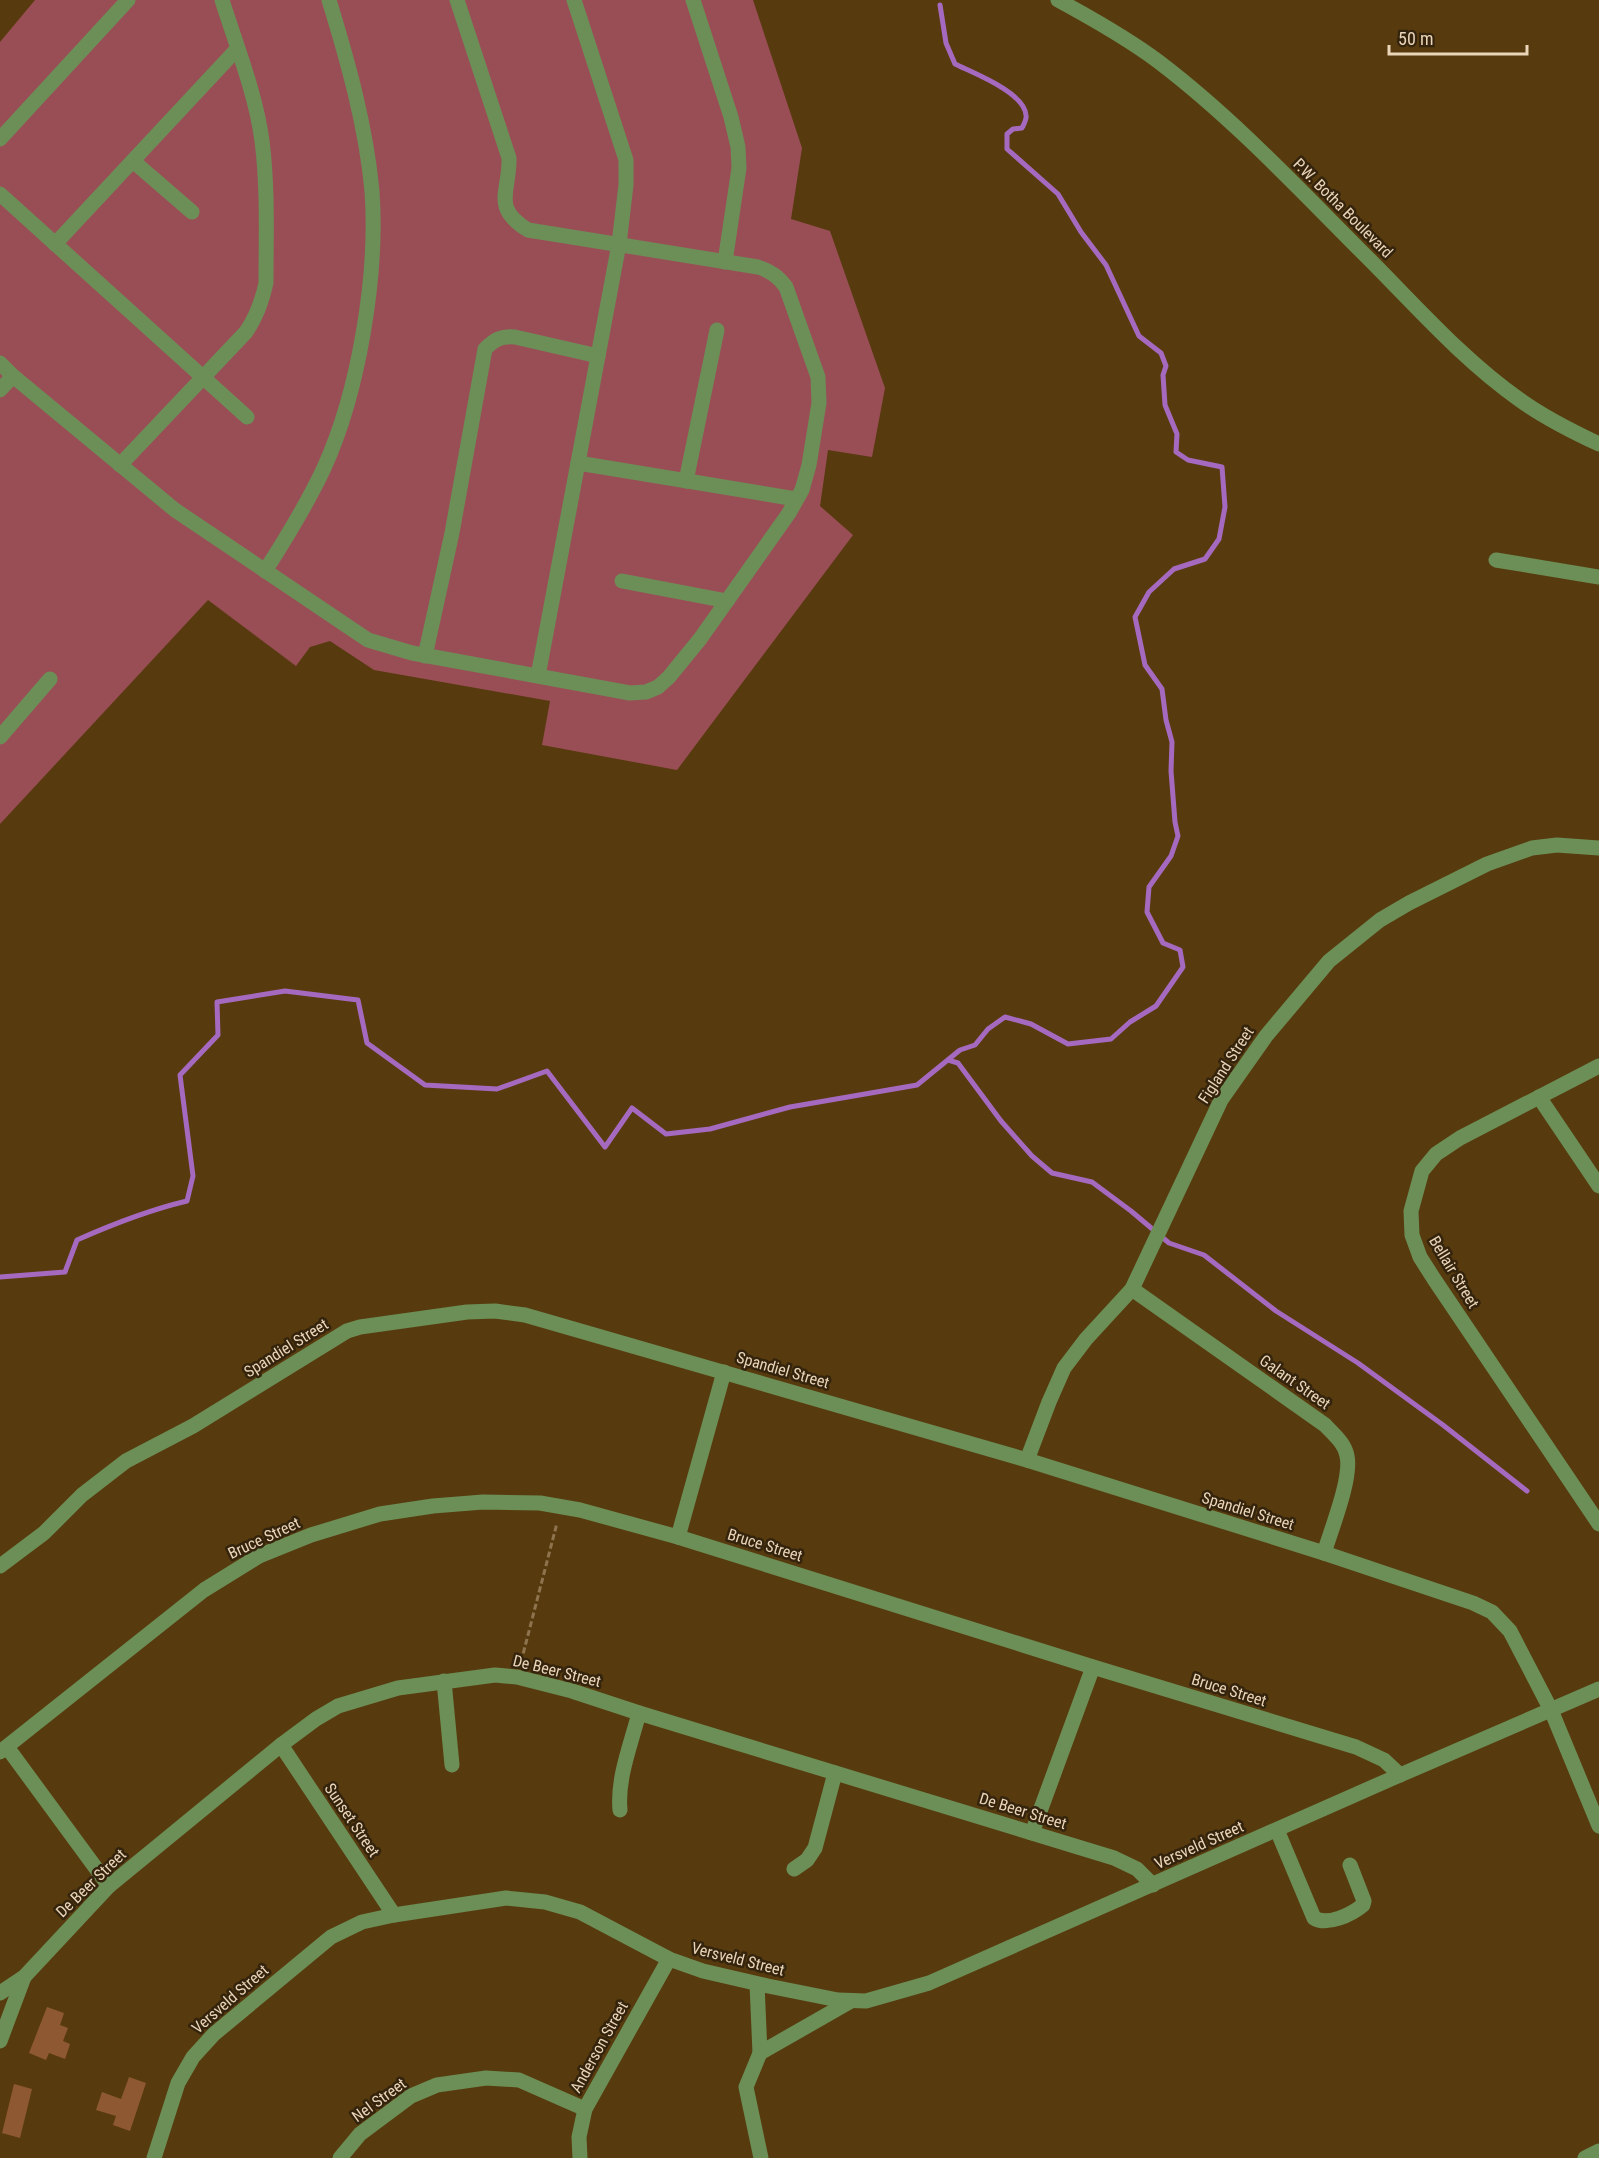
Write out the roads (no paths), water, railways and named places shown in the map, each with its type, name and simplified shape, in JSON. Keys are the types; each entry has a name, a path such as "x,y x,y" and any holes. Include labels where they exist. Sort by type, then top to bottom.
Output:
{"street":[{"path":"0,139 128,0"},
{"path":"120,465 246,332 260,309 266,283 262,141 255,109 222,0"},
{"path":"265,571 306,505 325,466 347,407 362,340 371,269 372,192 360,114 329,0"},
{"path":"0,363 175,510 369,640 425,656 630,693 652,690 669,677 700,639 802,490 810,465 819,402 818,376 786,287 770,271 758,267 528,230 515,222 504,201 509,158 457,0"},
{"path":"538,676 619,244 626,185 626,160 574,0"},
{"path":"693,0 731,117 738,147 739,168 725,262"},
{"name":"P.W. Botha Boulevard","path":"1058,0 1113,30 1158,61 1200,95 1292,182 1455,346 1489,376 1520,400 1561,426 1599,444"},
{"path":"56,244 237,49"},
{"path":"133,161 192,212"},
{"path":"0,194 247,417"},
{"path":"686,481 717,330"},
{"path":"425,656 452,533 485,349 502,336 598,356"},
{"path":"0,390 13,376"},
{"path":"578,464 796,499"},
{"path":"1496,560 1599,577"},
{"path":"622,581 727,601"},
{"path":"0,737 50,679"},
{"name":"Figland Street","path":"1027,1460 1064,1368 1131,1288 1221,1100 1266,1036 1329,961 1399,908 1487,864 1532,848 1557,845 1599,848"},
{"name":"Bellair Street","path":"1599,1066 1460,1138 1436,1154 1422,1171 1414,1193 1411,1211 1412,1235 1420,1257 1599,1524"},
{"path":"1539,1097 1599,1186"},
{"name":"Galant Street","path":"1131,1288 1325,1425 1342,1443 1347,1455 1347,1474 1324,1553"},
{"name":"Spandiel Street","path":"0,1566 44,1533 82,1495 126,1461 193,1426 337,1336 360,1327 468,1312 495,1311 567,1326 1027,1460 1324,1553 1473,1603 1492,1612 1510,1631 1551,1710 1599,1827"},
{"path":"678,1537 724,1372"},
{"name":"Bruce Street","path":"3,1749 204,1590 259,1557 311,1535 380,1514 433,1506 483,1502 540,1503 580,1510 678,1537 1356,1747 1384,1760 1400,1775"},
{"path":"1032,1833 1093,1667"},
{"name":"De Beer Street","path":"24,1977 110,1886 281,1745 316,1719 338,1706 398,1688 495,1675 517,1677 572,1691 1123,1861 1137,1869 1153,1885"},
{"path":"444,1681 452,1765"},
{"path":"1400,1775 1599,1689"},
{"path":"621,1810 619,1796 639,1713"},
{"name":"Sunset Street","path":"281,1745 394,1915"},
{"path":"3,1749 110,1886"},
{"path":"794,1869 807,1860 815,1848 835,1773"},
{"name":"Versveld Street","path":"154,2158 178,2083 193,2057 214,2034 331,1937 362,1922 506,1898 545,1902 580,1912 669,1959 704,1971 838,2000 866,2001 929,1983 1400,1775"},
{"path":"1277,1830 1314,1918 1320,1922 1328,1922 1363,1905 1364,1901 1350,1865"},
{"name":"Anderson Street","path":"580,2158 579,2137 585,2109 669,1959"},
{"path":"0,1993 24,1977"},
{"path":"0,2041 24,1977"},
{"path":"758,1984 760,2053 746,2087 761,2158"},
{"path":"760,2053 851,2001"},
{"name":"Nel Street","path":"340,2158 360,2134 411,2096 437,2085 486,2078 519,2080 585,2109"},
{"path":"1585,2158 1599,2151"}],"waterway":[{"path":"0,1277 65,1272 77,1240 131,1218 187,1201 193,1176 180,1075 218,1035 217,1002 285,991 358,1000 367,1043 425,1085 497,1089 547,1071 605,1147 632,1108 666,1134 710,1129 790,1107 917,1085 960,1050 975,1045 988,1029 1005,1017 1031,1024 1068,1044 1111,1039 1130,1022 1156,1006 1183,967 1180,950 1163,943 1147,912 1149,887 1171,856 1178,836 1171,771 1172,742 1166,720 1162,689 1145,665 1135,617 1149,592 1174,569 1205,559 1219,539 1225,507 1222,467 1188,460 1176,452 1177,434 1165,405 1163,375 1166,366 1161,353 1139,336 1106,265 1081,232 1058,194 1007,149 1007,134 1013,129 1022,128 1025,121 1026,115 1023,107 1017,99 996,84 955,64 946,43 940,5"},
{"path":"948,1060 958,1063 1001,1121 1032,1156 1052,1173 1092,1182 1169,1243 1204,1255 1276,1311 1358,1363 1443,1425 1527,1491"}]}
